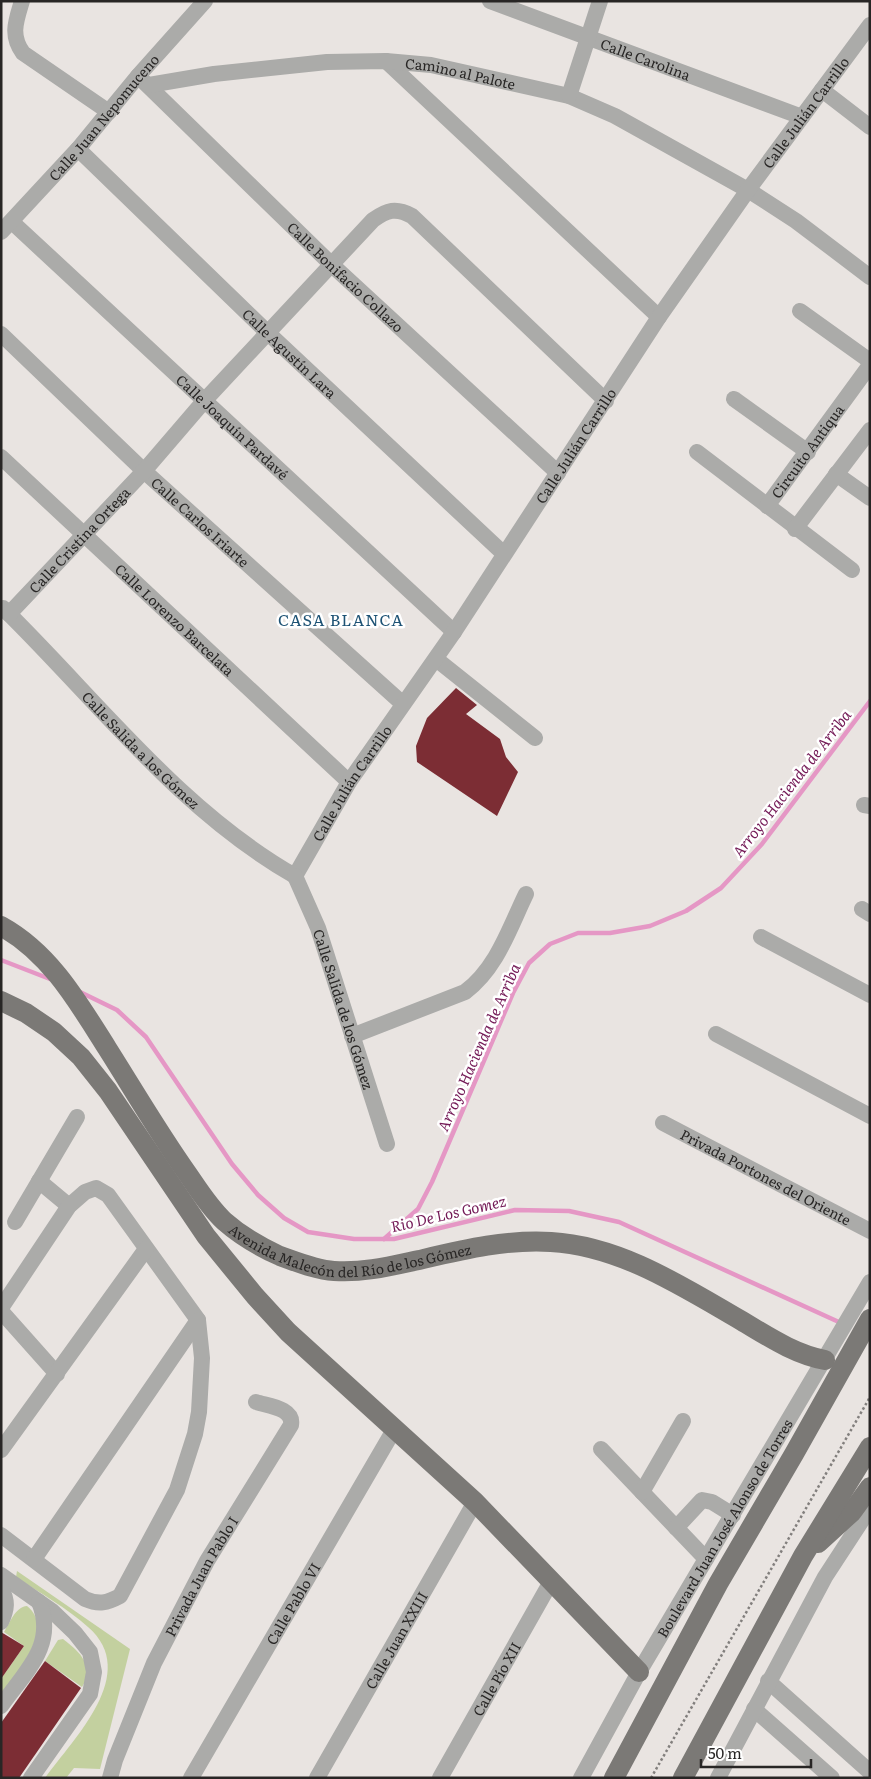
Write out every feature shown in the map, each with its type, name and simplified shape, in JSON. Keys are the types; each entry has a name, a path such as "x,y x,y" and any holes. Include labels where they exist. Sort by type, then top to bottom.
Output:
{"main road":[{"name":"Avenida Malecón del Río de los Gómez","path":"1,926 46,960 70,991 177,1159 223,1220 261,1248 294,1261 331,1271 353,1272 375,1270 437,1256 520,1242 552,1242 585,1247 614,1255 647,1269 689,1290 787,1347 830,1363"},
{"name":"Avenida Malecón del Río de los Gómez","path":"1,1001 26,1013 54,1032 81,1057 108,1091 174,1191 226,1263 288,1332 475,1502 639,1672"},
{"name":"Boulevard Juan José Alonso de Torres","path":"614,1778 718,1584 830,1363 863,1313"},
{"path":"683,1778 803,1556 870,1447"},
{"path":"803,1556 843,1521 870,1487"}],"street":[{"path":"22,1 14,32 16,44 23,53 109,112"},
{"name":"Calle Juan Nepomuceno","path":"7,227 78,150 109,112 144,80 205,1"},
{"name":"Calle Carolina","path":"490,1 802,117"},
{"path":"569,96 600,1"},
{"name":"Calle Julián Carrillo","path":"295,876 349,782 454,632 659,317 748,190 870,25"},
{"name":"Camino al Palote","path":"144,80 200,76 327,62 386,62 431,65 569,96 615,116 748,190 796,221 870,277"},
{"path":"386,62 659,317"},
{"name":"Calle Bonifacio Collazo","path":"144,80 332,265 558,474"},
{"path":"822,90 870,127"},
{"name":"Calle Agustín Lara","path":"78,150 268,333 504,554"},
{"name":"Calle Cristina Ortega","path":"5,610 84,536 144,471 205,400 373,220 386,210 404,212 412,216 606,401"},
{"name":"Calle Joaquín Pardavé","path":"7,227 205,400 454,632"},
{"path":"800,311 870,361"},
{"name":"Calle Carlos Iriarte","path":"1,334 144,471 403,704"},
{"name":"Circuito Antiqua","path":"852,570 795,529 767,506 870,365"},
{"path":"734,400 808,452"},
{"path":"795,529 870,430"},
{"path":"697,452 767,506"},
{"name":"Calle Lorenzo Barcelata","path":"1,457 349,782"},
{"path":"836,474 870,498"},
{"name":"Calle Salida a los Gómez","path":"5,610 137,747 190,799 234,838 295,876"},
{"path":"436,659 536,738"},
{"name":"Calle Salida de los Gómez","path":"295,876 318,928 387,1144"},
{"path":"352,1036 465,992 480,981 490,969 526,894"},
{"path":"762,937 870,995"},
{"path":"716,1034 870,1116"},
{"path":"15,1222 77,1117"},
{"name":"Privada Portones del Oriente","path":"663,1123 870,1231"},
{"path":"39,1181 70,1206"},
{"path":"4,1542 34,1559 85,1599 96,1604 108,1602 120,1596 177,1490 195,1434 201,1392 202,1358 198,1320 108,1195 96,1188 86,1192 70,1206 1,1309 57,1374"},
{"path":"1,1450 146,1248"},
{"name":"Boulevard Juan José Alonso de Torres","path":"863,1313 870,1282"},
{"path":"34,1559 198,1320"},
{"name":"Boulevard Juan José Alonso de Torres","path":"580,1778 639,1672 733,1514 830,1363"},
{"name":"Privada Juan Pablo I","path":"110,1778 115,1760 154,1664 207,1561 290,1425 291,1418 287,1412 256,1402"},
{"path":"642,1492 682,1421"},
{"name":"Calle Pablo VI","path":"191,1778 395,1428"},
{"path":"601,1449 706,1559"},
{"path":"676,1528 702,1500 712,1502 733,1514"},
{"name":"Calle Juan XXIII","path":"317,1778 475,1502"},
{"path":"718,1778 825,1577 870,1508"},
{"name":"Calle Pío XII","path":"440,1778 552,1580"},
{"path":"4,1582 52,1610 75,1633 90,1652 94,1672 90,1694 31,1778"},
{"path":"1,1622 7,1606 4,1582"},
{"path":"1,1706 37,1656 44,1638 45,1617 39,1602"},
{"path":"768,1681 870,1772"},
{"path":"754,1709 832,1778"}],"path":[{"path":"651,1778 870,1397"}],"green space":[{"path":"17,1571 130,1649 100,1769 74,1768 66,1778 45,1778 85,1725 97,1705 105,1684 108,1664 103,1645 88,1627 62,1607 16,1577"},
{"path":"27,1606 35,1616 37,1627 35,1638 23,1663 1,1695 1,1679 24,1646 4,1632 16,1612"},
{"path":"63,1639 84,1660 87,1672 82,1687 45,1661 58,1640"}],"building":[{"path":"456,688 477,705 466,714 500,739 506,757 518,772 497,816 417,762 416,746 427,718"},
{"path":"1,1632 24,1646 1,1679"},
{"path":"45,1661 81,1688 19,1778 1,1778 1,1723"}],"waterway":[{"name":"Arroyo Hacienda de Arriba","path":"384,1239 418,1209 432,1182 513,993 529,963 550,944 578,933 610,933 650,926 686,911 721,888 762,844 870,701"},
{"name":"Rio De Los Gomez","path":"1,960 50,979"},
{"name":"Rio De Los Gomez","path":"80,992 117,1010 146,1037 232,1164 258,1195 284,1218 308,1232 354,1239 394,1239 515,1210 569,1211 619,1222 841,1323"}],"district":[{"name":"CASA BLANCA","path":"341,619"}]}
